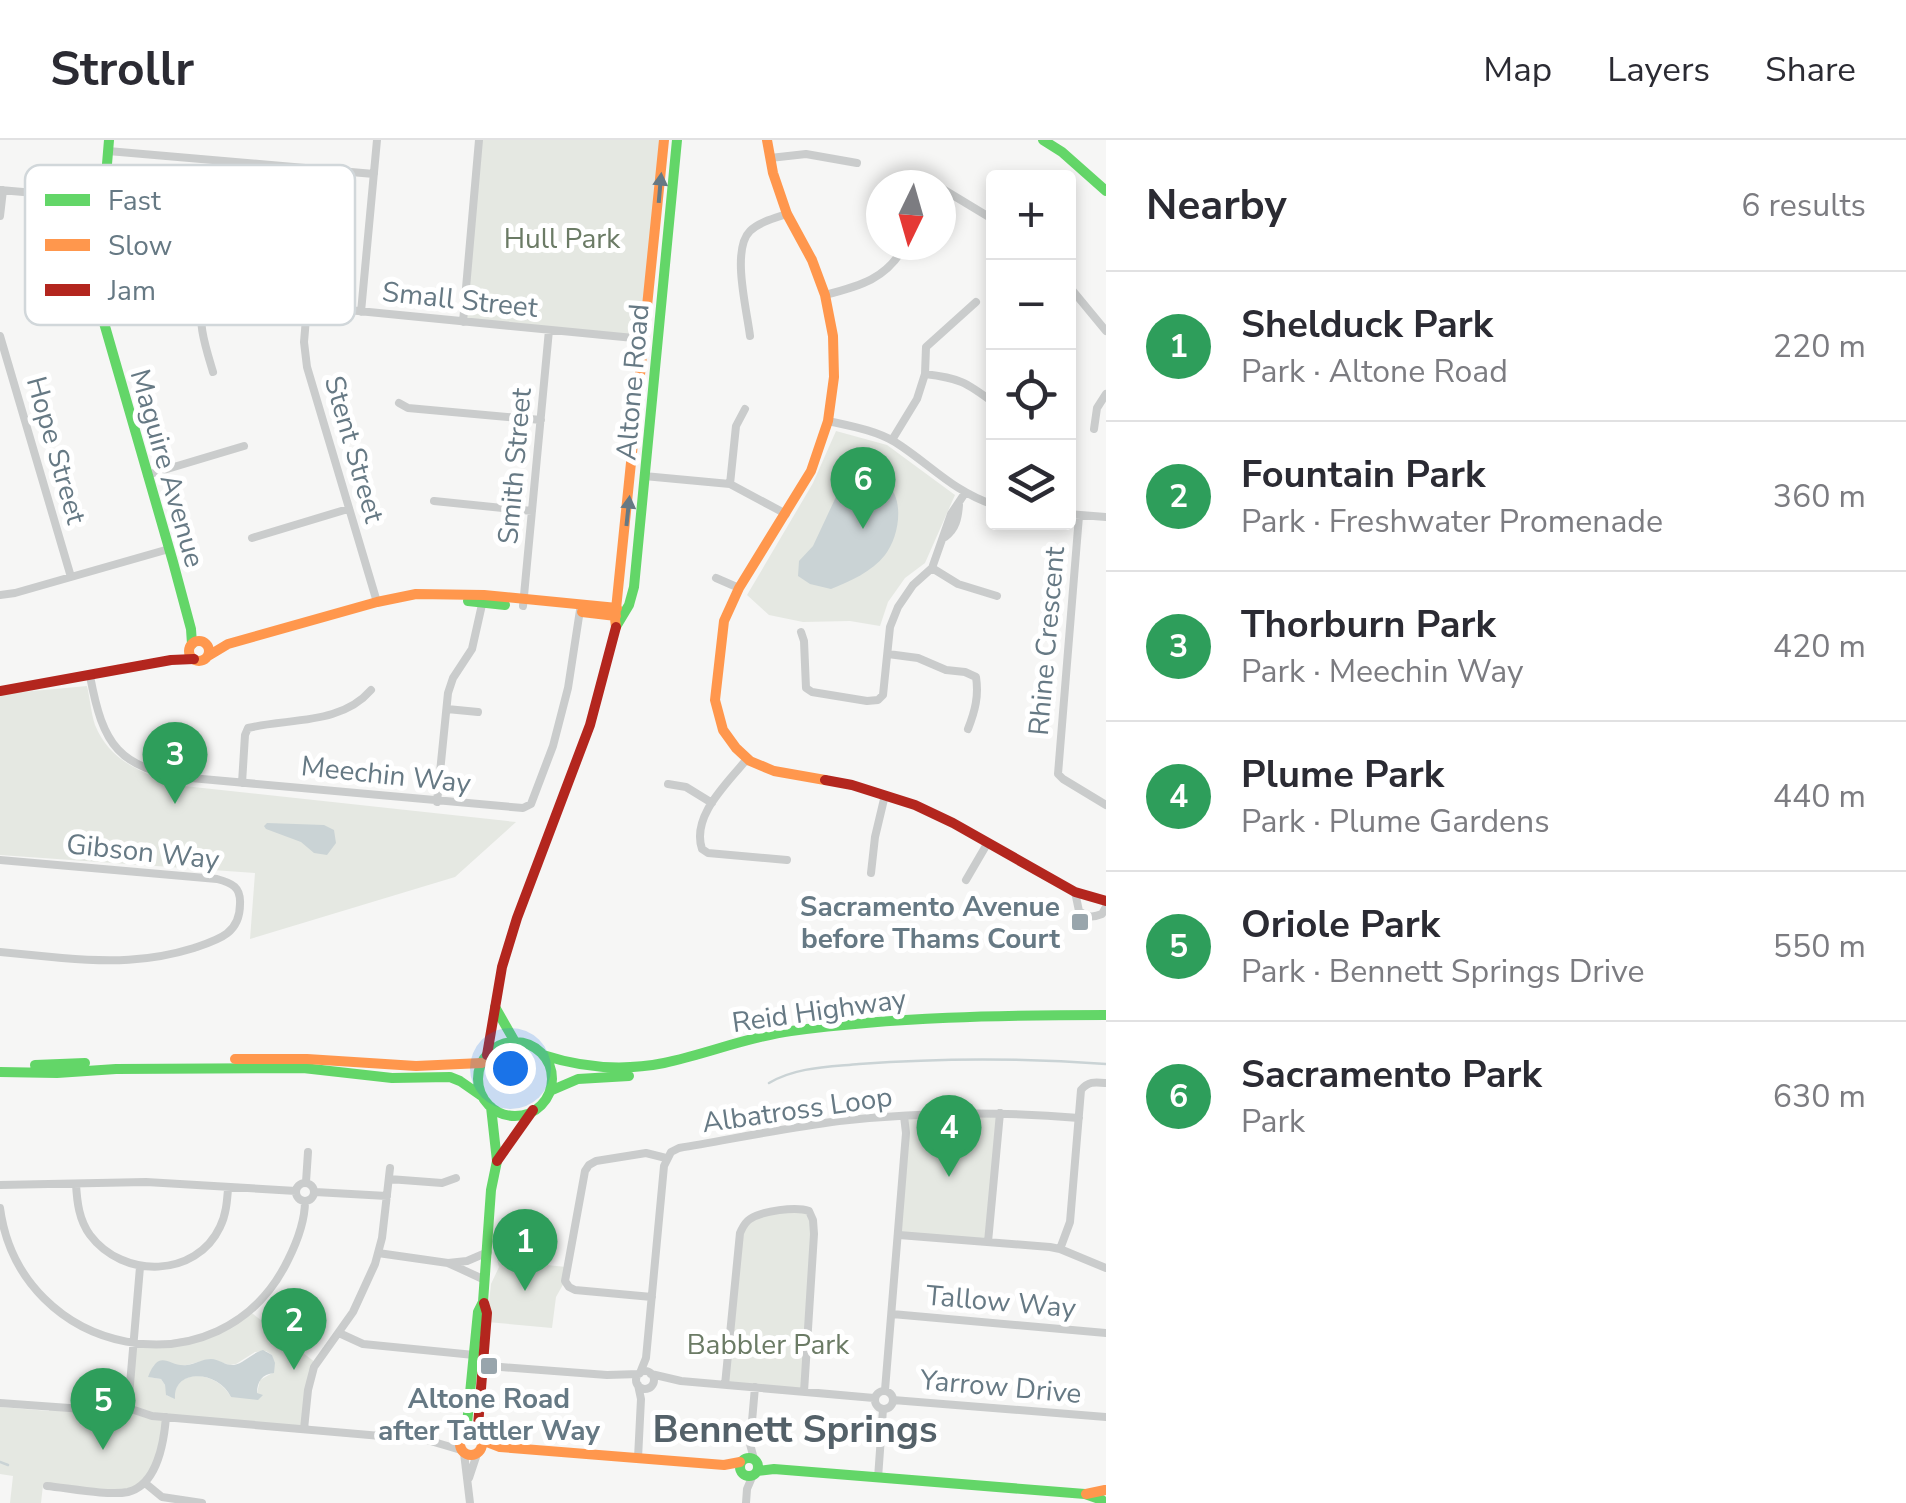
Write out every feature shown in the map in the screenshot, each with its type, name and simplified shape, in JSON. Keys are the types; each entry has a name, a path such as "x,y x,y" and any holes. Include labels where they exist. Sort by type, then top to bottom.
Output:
{"main road":[{"name":"Altone Road","path":"484,1059 500,978 529,880 590,725 616,616 664,140"},
{"name":"Altone Road","path":"616,616 630,606 632,596 677,140"},
{"path":"767,140 787,214 812,260 825,295 833,336 834,377 828,421 811,471 739,588 723,624 716,700 723,730 746,760 774,771 852,785 915,805 1075,892 1106,904"},
{"path":"1043,140 1106,191"},
{"name":"Maguire Avenue","path":"103,325 199,646 190,655 194,659 171,660"},
{"path":"0,690 171,660 199,646 228,644 416,594 580,608 616,616"},
{"path":"494,1007 515,1042"},
{"name":"Reid Highway","path":"543,1055 578,1066 642,1066 792,1031 976,1016 1106,1014"},
{"name":"Reid Highway","path":"550,1091 580,1077 662,1072 749,1046 794,1039 976,1024 1106,1022"},
{"path":"0,1064 271,1058 459,1066 484,1059 502,1044 528,1044 543,1055 551,1072 550,1091 497,1161"},
{"path":"483,1097 478,1079 484,1059"},
{"path":"0,1072 303,1068 392,1078 450,1077 460,1080 502,1113 515,1116 534,1110"},
{"path":"492,1107 497,1161 491,1190 483,1302 478,1312 465,1435 460,1442 470,1456 500,1447 1104,1496"},
{"path":"478,1453 483,1446 478,1426 487,1313 483,1302"},
{"path":"465,1435 475,1433 500,1447"}],"street":[{"path":"361,312 377,140"},
{"path":"462,322 479,140"},
{"path":"109,145 265,165"},
{"path":"770,158 806,154 857,163"},
{"path":"355,172 374,174"},
{"path":"0,216 1,190"},
{"path":"956,197 986,215"},
{"path":"750,336 740,260 742,244 757,226 787,214"},
{"path":"825,295 878,277 897,260"},
{"path":"1076,295 1106,331"},
{"path":"892,440 918,400 925,374 926,347 976,302"},
{"name":"Small Street","path":"355,311 658,340"},
{"path":"201,325 213,372"},
{"name":"Stent Street","path":"305,325 307,367 377,602"},
{"name":"Smith Street","path":"524,603 549,330"},
{"name":"Hope Street","path":"0,336 71,577"},
{"path":"925,374 956,378 986,397"},
{"path":"1094,429 1097,408 1106,394"},
{"path":"399,403 408,408 541,420"},
{"path":"730,484 736,426 744,409"},
{"path":"828,421 892,440 964,494 986,501"},
{"path":"147,475 244,446"},
{"path":"632,475 730,484 786,514"},
{"path":"802,632 806,688 878,700 883,695 890,627 898,607 913,585 932,568 945,537 952,532 964,494"},
{"path":"434,501 532,510"},
{"path":"252,538 348,509"},
{"path":"1076,515 1106,518"},
{"name":"Rhine Crescent","path":"1079,516 1058,774 1106,805"},
{"path":"0,595 169,548"},
{"path":"932,568 958,584 997,596"},
{"path":"716,578 739,588"},
{"path":"437,802 453,678 472,649 483,599"},
{"name":"Meechin Way","path":"90,676 96,711 116,748 142,767 158,773 523,808 532,804 554,746 580,608"},
{"path":"888,654 918,658 976,677 976,712 968,728"},
{"path":"242,782 244,735 248,728 344,710 371,690"},
{"path":"446,710 478,712"},
{"path":"746,760 712,802 698,830 702,849 708,853 787,860"},
{"path":"668,784 686,787 712,802"},
{"path":"871,872 886,795"},
{"path":"966,880 987,844"},
{"name":"Gibson Way","path":"0,860 217,879 234,884 240,900 238,919 228,934 174,954 106,962 0,952"},
{"path":"1075,892 1078,911 1085,916 1102,914 1106,904"},
{"path":"1060,1249 1070,1222 1082,1090 1086,1084 1106,1083"},
{"name":"Albatross Loop","path":"652,1298 574,1290 564,1281 589,1164 646,1152 666,1158 679,1148 838,1122 953,1113 1079,1118"},
{"path":"988,1242 1000,1114"},
{"path":"885,1390 900,1235 904,1116"},
{"path":"306,1182 308,1152"},
{"path":"640,1428 666,1158"},
{"path":"304,1429 314,1366 364,1293 378,1253 390,1168"},
{"path":"389,1179 442,1183 456,1178"},
{"path":"0,1185 146,1182 296,1192"},
{"path":"306,1182 315,1192 304,1201 296,1192 306,1182"},
{"path":"76,1184 78,1209 91,1236 112,1256 140,1267 176,1264 208,1245 222,1224 228,1189"},
{"path":"315,1192 386,1196"},
{"path":"0,1208 9,1247 20,1269 38,1294 57,1311 80,1326 112,1338 163,1345 219,1329 248,1310 270,1288 300,1232 304,1201"},
{"path":"724,1385 740,1233 752,1218 798,1207 809,1211 814,1234 804,1392"},
{"path":"900,1235 1060,1249 1106,1268"},
{"path":"448,1264 488,1252"},
{"path":"378,1253 448,1264 485,1280"},
{"path":"128,1408 140,1267"},
{"name":"Tallow Way","path":"892,1314 1106,1334"},
{"path":"339,1333 364,1344 474,1355"},
{"path":"501,1367 874,1398"},
{"path":"608,1375 644,1388 647,1377"},
{"path":"638,1385 638,1458"},
{"path":"746,1503 755,1387"},
{"path":"885,1390 893,1400 889,1408 883,1409 875,1404 874,1398 885,1390"},
{"name":"Yarrow Drive","path":"893,1400 1106,1417"},
{"path":"0,1402 97,1410 128,1408 166,1417 427,1440 463,1451 470,1503"},
{"path":"878,1478 883,1409"},
{"path":"46,1486 125,1493 145,1484 159,1456 166,1417"},
{"path":"439,1443 465,1435"},
{"path":"468,1482 478,1453"},
{"path":"145,1484 162,1497 202,1503"}],"green space":[{"name":"Hull Park","path":"479,140 664,140 645,339 463,322"},
{"path":"836,431 887,445 955,495 925,563 905,578 888,602 880,626 850,621 803,622 769,615 747,595 813,483"},
{"path":"87,686 95,725 110,749 132,766 170,782 516,822 455,877 250,939 255,873 0,855 0,694"},
{"path":"1000,1113 988,1242 899,1235 904,1116"},
{"name":"Babbler Park","path":"798,1207 813,1220 804,1392 725,1385 740,1233 752,1218"},
{"path":"497,1260 566,1267 565,1281 556,1297 552,1328 487,1322 491,1284 499,1267"},
{"path":"248,1310 316,1363 304,1429 166,1417 151,1473 131,1491 43,1485 41,1503 10,1503 13,1476 0,1474 0,1407 49,1411 50,1406 128,1407 134,1343 208,1334","holes":["255,1352 272,1355 274,1372 260,1380 257,1393 231,1397 217,1382 199,1376 182,1380 174,1397 167,1396 161,1379 149,1377 154,1365 183,1366 210,1359 230,1365"]}],"shaded area":[{"path":"863,474 885,482 896,498 897,528 890,547 874,566 846,583 831,589 810,584 798,576 799,561 813,546 842,484"},
{"path":"267,823 324,825 334,830 336,843 327,855 314,853 301,842 266,829"},
{"path":"263,1350 272,1355 274,1373 259,1382 257,1393 263,1395 258,1400 231,1397 216,1382 197,1376 181,1382 175,1399 166,1395 161,1379 148,1377 161,1360 187,1365 211,1359 234,1365"}],"waterway":[{"path":"769,1083 812,1069 890,1062 1013,1060 1106,1064"},
{"path":"0,1462 8,1465"}],"traffic: fast":[{"path":"107,165 109,140"},
{"path":"617,625 634,587 677,140"},
{"path":"1043,140 1106,191"},
{"path":"105,325 173,562 192,644"},
{"path":"468,601 505,605"},
{"path":"495,1007 515,1042"},
{"path":"543,1055 573,1063 633,1067 664,1063 775,1034 830,1026 948,1018 1106,1015"},
{"path":"515,1042 541,1053 552,1079 541,1105 515,1116 489,1105 478,1079 489,1053 515,1042"},
{"path":"35,1065 85,1063"},
{"path":"0,1072 303,1068 392,1078 450,1077 483,1097"},
{"path":"550,1091 578,1079 629,1076"},
{"path":"466,1434 497,1161 491,1107"},
{"path":"749,1458 756,1460 758,1467 756,1474 749,1476 742,1474 740,1467 742,1460 749,1458"},
{"path":"757,1471 774,1469 1085,1494 1102,1500"}],"traffic: slow":[{"path":"616,627 664,140"},
{"path":"767,140 787,214 812,260 825,295 833,336 834,377 828,421 811,471 739,588 724,621 715,700 723,730 750,761 774,771 825,780"},
{"path":"208,656 228,644 416,594 484,595 617,608"},
{"path":"582,612 616,616"},
{"path":"199,641 209,651 199,661 189,651 199,641"},
{"path":"235,1059 416,1066 482,1063"},
{"path":"467,1433 475,1433 482,1444 475,1455 467,1455 460,1448 460,1440 467,1433"},
{"path":"482,1440 500,1447 724,1465 740,1462"},
{"path":"1086,1494 1105,1490"}],"traffic: jam":[{"path":"487,1055 502,967 590,725 616,627"},
{"path":"0,691 194,659"},
{"path":"825,780 915,805 1075,892 1106,901"},
{"path":"497,1161 533,1110"},
{"path":"480,1437 487,1313 484,1303"}],"place":[{"name":"Sacramento Park","path":"863,529"},
{"name":"Thorburn Park","path":"175,804"},
{"name":"Sacramento Avenue before Thams Court","path":"1080,922"},
{"name":"Plume Park","path":"949,1177"},
{"name":"Shelduck Park","path":"525,1291"},
{"name":"Altone Road after Tattler Way","path":"489,1366"},
{"name":"Fountain Park","path":"294,1370"},
{"name":"Oriole Park","path":"103,1450"}],"district":[{"name":"Bennett Springs","path":"795,1429"}]}
